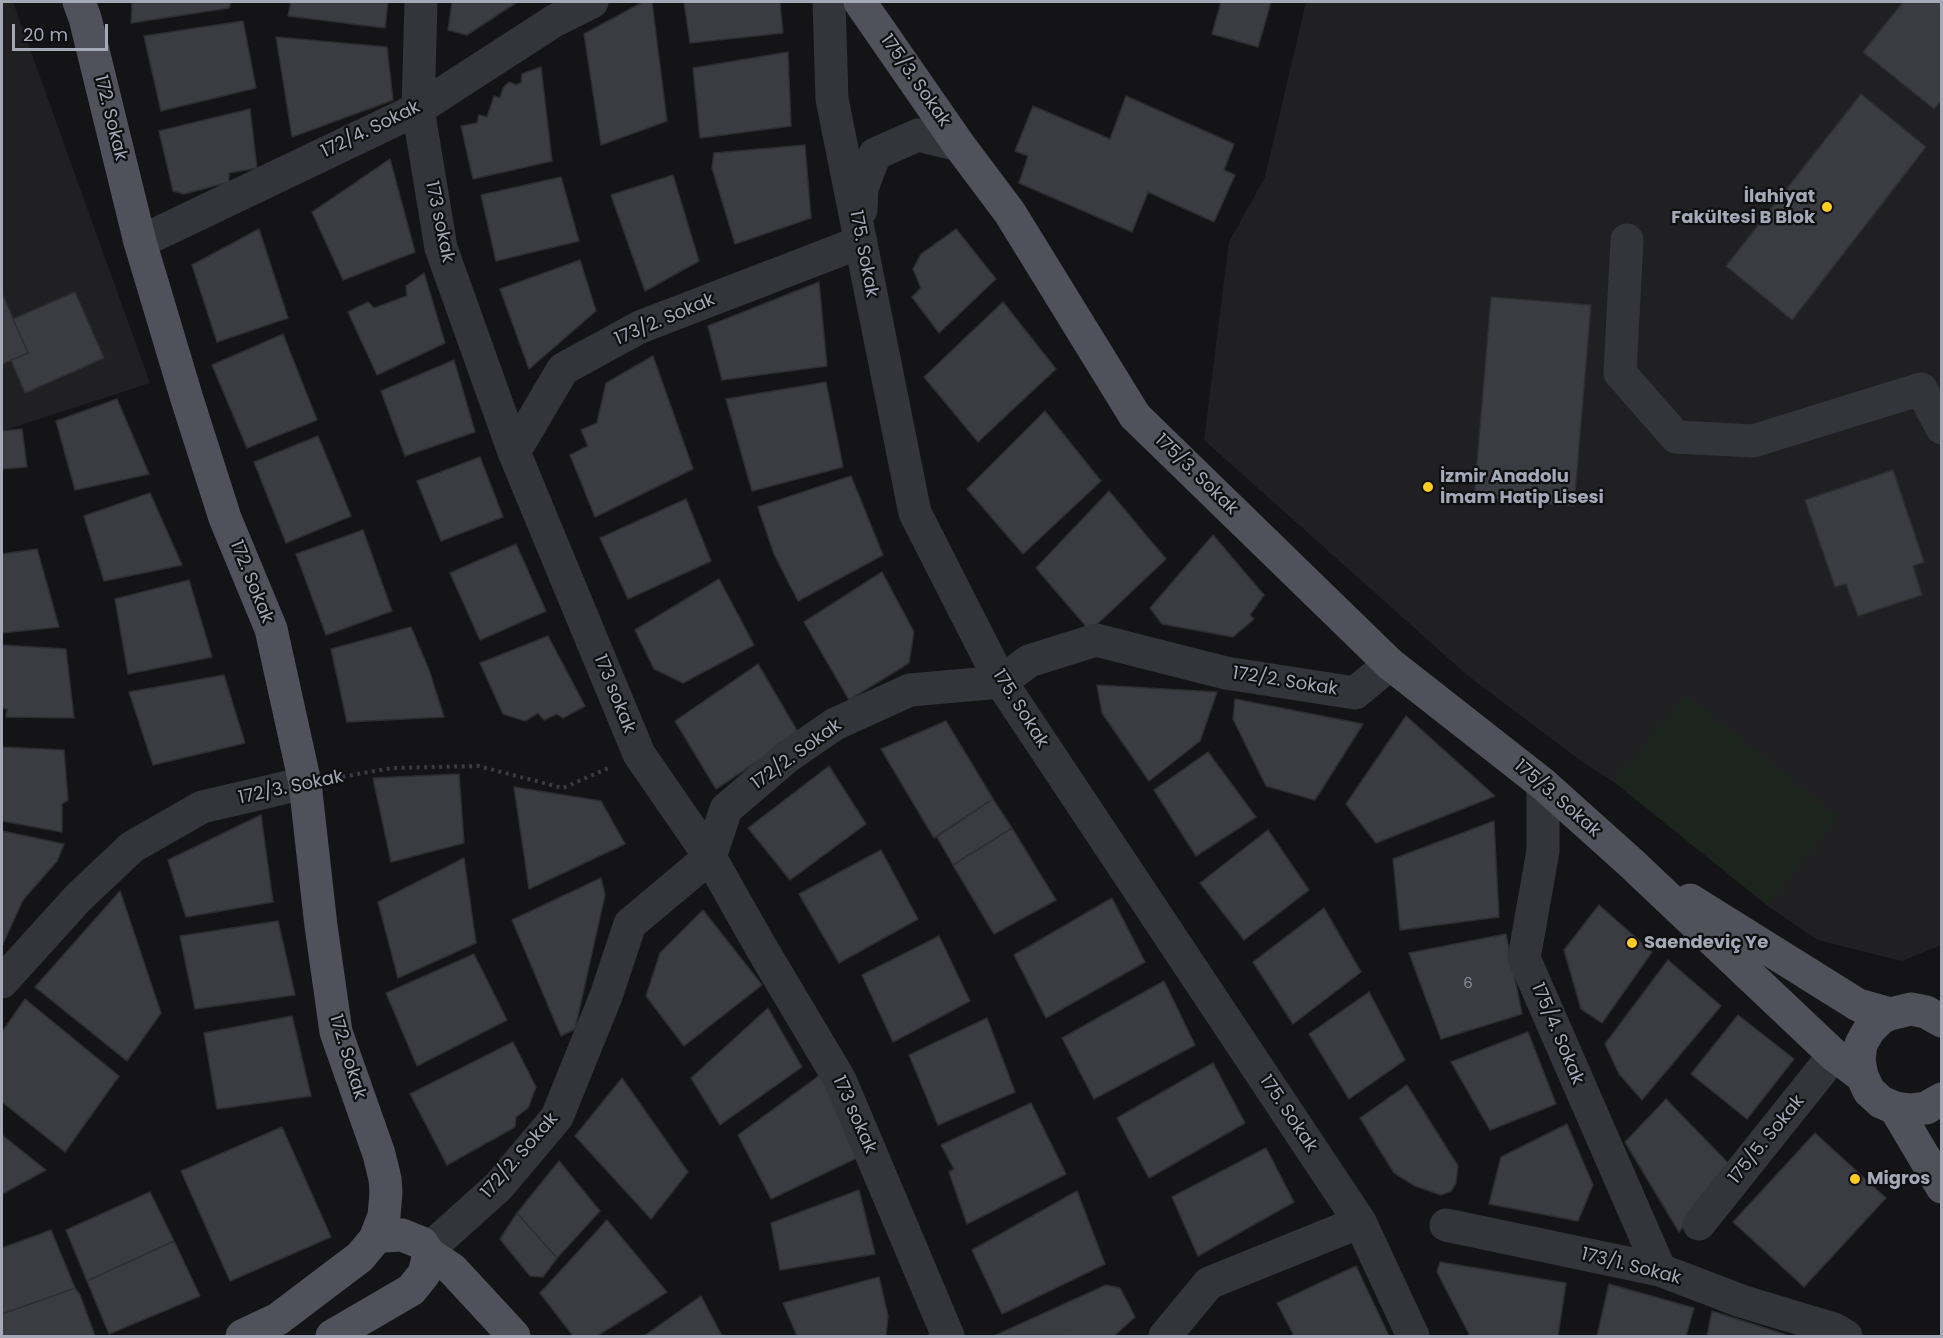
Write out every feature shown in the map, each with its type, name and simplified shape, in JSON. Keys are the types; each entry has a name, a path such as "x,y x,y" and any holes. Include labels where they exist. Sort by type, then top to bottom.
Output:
{"main road":[{"name":"175/3. Sokak","path":"860,2 959,145 1010,213 1134,416 1390,664 1543,784 1630,862 1834,1055 1862,1076"},
{"name":"172. Sokak","path":"84,7 140,242 225,518 271,629 305,783 321,927 336,1032 379,1154 385,1179 384,1216 367,1248"},
{"name":"175/3. Sokak","path":"1630,862 1858,1005 1926,1012 1941,1021"},
{"path":"1941,992 1881,1018 1869,1030 1861,1044 1859,1060 1862,1076 1869,1091 1881,1102 1895,1108 1911,1110 1926,1108 1941,1099"},
{"path":"1895,1108 1941,1187"},
{"name":"172. Sokak","path":"379,1154 418,1228 425,1249"},
{"path":"242,1336 278,1319 383,1236 402,1234 452,1269 504,1324"},
{"path":"367,1248 357,1271 358,1279 363,1288 376,1298 402,1295 426,1287 444,1288 463,1295 504,1324"},
{"path":"332,1336 402,1295 424,1274 425,1249"}],"street":[{"name":"173 sokak","path":"421,2 418,109 441,248 514,452 639,754 711,857 762,949 840,1080 948,1336"},
{"name":"172/4. Sokak","path":"140,242 418,109 554,21 592,2"},
{"name":"175. Sokak","path":"829,2 832,99 915,513 1001,682 1360,1222 1413,1336"},
{"path":"861,242 862,188 875,154 918,135 959,145"},
{"path":"1628,240 1620,374 1676,437 1753,441 1921,389 1941,428"},
{"name":"173/2. Sokak","path":"514,452 563,369 640,327 861,242"},
{"name":"172/2. Sokak","path":"425,1249 439,1240 499,1186 557,1117 606,996 630,924 711,857 726,809 787,757 835,724 910,690 1001,682 1029,661 1096,640 1226,673 1355,693 1390,664"},
{"name":"172/3. Sokak","path":"2,982 78,898 132,848 202,807 305,783"},
{"name":"175/4. Sokak","path":"1543,784 1543,851 1524,958 1660,1270"},
{"name":"175/5. Sokak","path":"1699,1224 1834,1055"},
{"path":"1165,1336 1209,1283 1360,1222"},
{"name":"173/1. Sokak","path":"1446,1225 1660,1270 1741,1301 1834,1329 1845,1336"}],"path":[{"name":"172/3. Sokak","path":"305,783 392,768 478,766 563,788 639,754"}],"shaded area":[{"path":"2,2 13,2 150,383 2,431"},
{"path":"1306,2 1941,2 1941,945 1902,961 1818,940 1768,906 1614,782 1581,761 1467,675 1204,440 1229,242 1265,177"},
{"path":"1685,694 1839,817 1768,906 1614,782"}],"building":[{"path":"132,2 231,2 229,8 131,23"},
{"path":"291,2 388,2 385,28 288,16"},
{"path":"452,2 517,2 467,35 448,30"},
{"path":"643,2 652,2 667,121 601,145 584,34"},
{"path":"684,2 780,2 783,33 690,43"},
{"path":"1221,2 1271,2 1258,47 1212,34"},
{"path":"1903,2 1942,2 1942,100 1934,109 1863,52"},
{"path":"243,21 256,88 161,111 144,36"},
{"path":"276,37 387,47 393,100 292,137"},
{"path":"788,52 791,126 700,138 693,68"},
{"path":"541,67 552,161 473,179 461,126 477,123 479,115 487,117 494,96 500,98 503,88 509,82 516,85 521,83 522,74"},
{"name":"İlahiyat Fakültesi B Blok","path":"1861,94 1926,147 1792,320 1726,266"},
{"path":"1126,96 1234,144 1224,170 1235,175 1214,222 1148,192 1132,232 1019,183 1028,156 1015,151 1033,106 1110,139"},
{"path":"250,109 257,168 229,173 229,182 184,194 173,191 159,131"},
{"path":"805,145 811,218 735,244 712,168 714,153"},
{"path":"390,159 415,252 343,280 312,212"},
{"path":"673,175 699,261 645,291 611,195"},
{"path":"561,177 579,241 496,261 481,195"},
{"path":"259,229 288,318 217,342 192,265"},
{"path":"956,229 996,279 939,333 912,297 921,288 913,269 921,254"},
{"path":"580,260 596,311 529,369 500,289"},
{"path":"424,273 445,343 377,375 348,312 368,302 374,308 407,296 406,286"},
{"path":"819,282 827,366 722,380 708,326"},
{"path":"75,292 104,358 25,393 11,360 28,353 13,319"},
{"path":"2,293 28,353 2,364"},
{"path":"1491,297 1591,305 1574,506 1474,498"},
{"path":"1003,302 1056,369 978,442 924,377"},
{"path":"283,334 317,420 247,448 212,365"},
{"path":"653,356 693,469 595,517 570,455 588,446 581,430 597,423 606,383"},
{"path":"454,360 475,432 405,456 381,391"},
{"path":"826,382 843,467 752,491 726,399"},
{"path":"117,399 149,474 75,490 56,421"},
{"path":"1045,411 1101,481 1023,554 967,489"},
{"path":"22,429 27,467 2,469 2,431"},
{"path":"318,436 351,516 286,543 254,462"},
{"path":"480,457 503,517 441,541 417,481"},
{"path":"1893,470 1924,562 1913,566 1922,595 1858,616 1846,584 1835,587 1805,500"},
{"path":"851,476 883,555 798,601 774,554 758,507"},
{"path":"1109,491 1166,559 1090,631 1036,568"},
{"path":"150,493 182,565 104,581 84,516"},
{"path":"686,499 711,561 628,599 600,538"},
{"path":"363,530 392,611 326,635 296,554"},
{"path":"1213,535 1264,595 1250,615 1254,619 1233,637 1162,624 1150,608"},
{"path":"516,544 546,611 480,640 450,573"},
{"path":"37,549 59,627 2,633 2,554"},
{"path":"882,572 914,632 909,663 849,700 804,622"},
{"path":"719,579 754,645 683,683 654,669 635,630"},
{"path":"189,580 212,657 128,674 115,599"},
{"path":"411,627 429,670 444,717 347,722 331,649"},
{"path":"548,636 585,706 563,718 557,714 544,720 538,713 525,721 503,714 480,663"},
{"path":"2,645 66,649 74,718 6,717 7,709 2,708"},
{"path":"758,664 799,734 716,789 675,721"},
{"path":"224,675 245,743 153,765 129,692"},
{"path":"1097,685 1217,692 1200,741 1149,781 1102,713"},
{"path":"1235,699 1363,724 1315,800 1266,786 1233,719"},
{"path":"1406,716 1495,796 1376,843 1346,804"},
{"path":"946,721 993,799 934,838 881,749"},
{"path":"2,747 64,750 68,800 62,804 62,832 2,821"},
{"path":"1208,752 1256,817 1196,856 1154,790"},
{"path":"829,766 866,824 790,880 748,828"},
{"path":"459,774 464,843 391,862 373,778"},
{"path":"514,787 601,801 625,844 529,889"},
{"path":"993,799 1012,828 953,865 937,837"},
{"path":"261,815 273,902 186,917 168,860"},
{"path":"1494,821 1499,917 1400,930 1393,859"},
{"path":"1012,828 1056,900 994,934 953,865"},
{"path":"1268,830 1309,890 1244,940 1200,883"},
{"path":"2,831 64,844 57,861 23,900 2,946"},
{"path":"881,850 918,919 839,963 799,894"},
{"path":"464,858 476,943 398,978 378,902"},
{"path":"601,878 605,895 575,1029 561,1036 512,920"},
{"path":"120,891 161,1013 127,1061 35,987"},
{"path":"1112,898 1145,962 1046,1018 1014,955"},
{"path":"1599,905 1652,952 1602,1023 1581,1009 1564,950"},
{"path":"1324,908 1361,972 1293,1024 1253,962"},
{"path":"703,910 762,985 684,1046 646,996 660,953"},
{"path":"278,921 295,995 195,1009 180,936"},
{"path":"1506,934 1522,1014 1441,1039 1409,953"},
{"path":"939,936 970,1001 893,1042 862,975"},
{"path":"474,954 507,1020 417,1066 386,993"},
{"path":"1668,960 1721,1006 1642,1100 1619,1074 1605,1044"},
{"path":"1164,981 1195,1045 1094,1099 1062,1038"},
{"path":"1369,992 1405,1060 1349,1099 1309,1034"},
{"path":"25,999 119,1076 65,1152 2,1102 2,1032"},
{"path":"768,1008 802,1067 720,1125 691,1078"},
{"path":"1738,1015 1794,1059 1747,1119 1691,1074"},
{"path":"292,1016 311,1096 217,1109 204,1033"},
{"path":"987,1018 1015,1092 938,1125 909,1055"},
{"path":"1528,1032 1556,1104 1490,1130 1451,1062"},
{"path":"513,1042 536,1087 528,1108 516,1117 515,1127 447,1165 410,1094"},
{"path":"1213,1063 1245,1123 1149,1178 1117,1118"},
{"path":"820,1075 863,1155 771,1199 738,1135"},
{"path":"622,1078 688,1172 651,1219 575,1136"},
{"path":"1407,1085 1458,1166 1456,1183 1451,1191 1441,1195 1415,1186 1394,1173 1360,1118"},
{"path":"1666,1099 1730,1165 1679,1232 1625,1142"},
{"path":"1031,1103 1066,1174 967,1224 949,1172 954,1169 941,1145"},
{"path":"1567,1124 1593,1185 1578,1221 1489,1204 1501,1157"},
{"path":"282,1127 331,1237 230,1281 181,1171"},
{"path":"1815,1133 1886,1198 1804,1287 1733,1222"},
{"path":"2,1135 46,1170 2,1194"},
{"path":"1266,1148 1294,1202 1198,1256 1172,1197"},
{"path":"559,1161 600,1211 557,1258 517,1213"},
{"path":"859,1190 875,1254 780,1270 771,1223"},
{"path":"1077,1191 1105,1264 1002,1314 972,1250"},
{"path":"150,1192 174,1241 87,1281 66,1230"},
{"path":"517,1213 557,1258 543,1277 530,1276 500,1239"},
{"path":"607,1220 667,1292 597,1336 573,1336 540,1293"},
{"path":"51,1230 75,1288 2,1314 2,1248"},
{"path":"174,1241 200,1296 109,1334 87,1281"},
{"path":"1440,1262 1566,1283 1558,1336 1470,1336 1437,1272"},
{"path":"1356,1266 1389,1336 1294,1336 1277,1303"},
{"path":"879,1277 888,1316 886,1336 797,1336 783,1303"},
{"path":"1609,1284 1694,1308 1686,1336 1597,1336"},
{"path":"1106,1285 1120,1288 1135,1317 1114,1336 996,1335"},
{"path":"75,1288 80,1295 95,1336 2,1336 2,1314"},
{"path":"701,1296 722,1336 644,1336"},
{"path":"1712,1311 1790,1336 1707,1336"}],"place":[{"name":"İlahiyat Fakültesi B Blok","path":"1827,207"},
{"name":"İzmir Anadolu İmam Hatip Lisesi","path":"1428,487"},
{"name":"Saendeviç Ye","path":"1632,943"},
{"name":"Migros","path":"1855,1179"}]}
